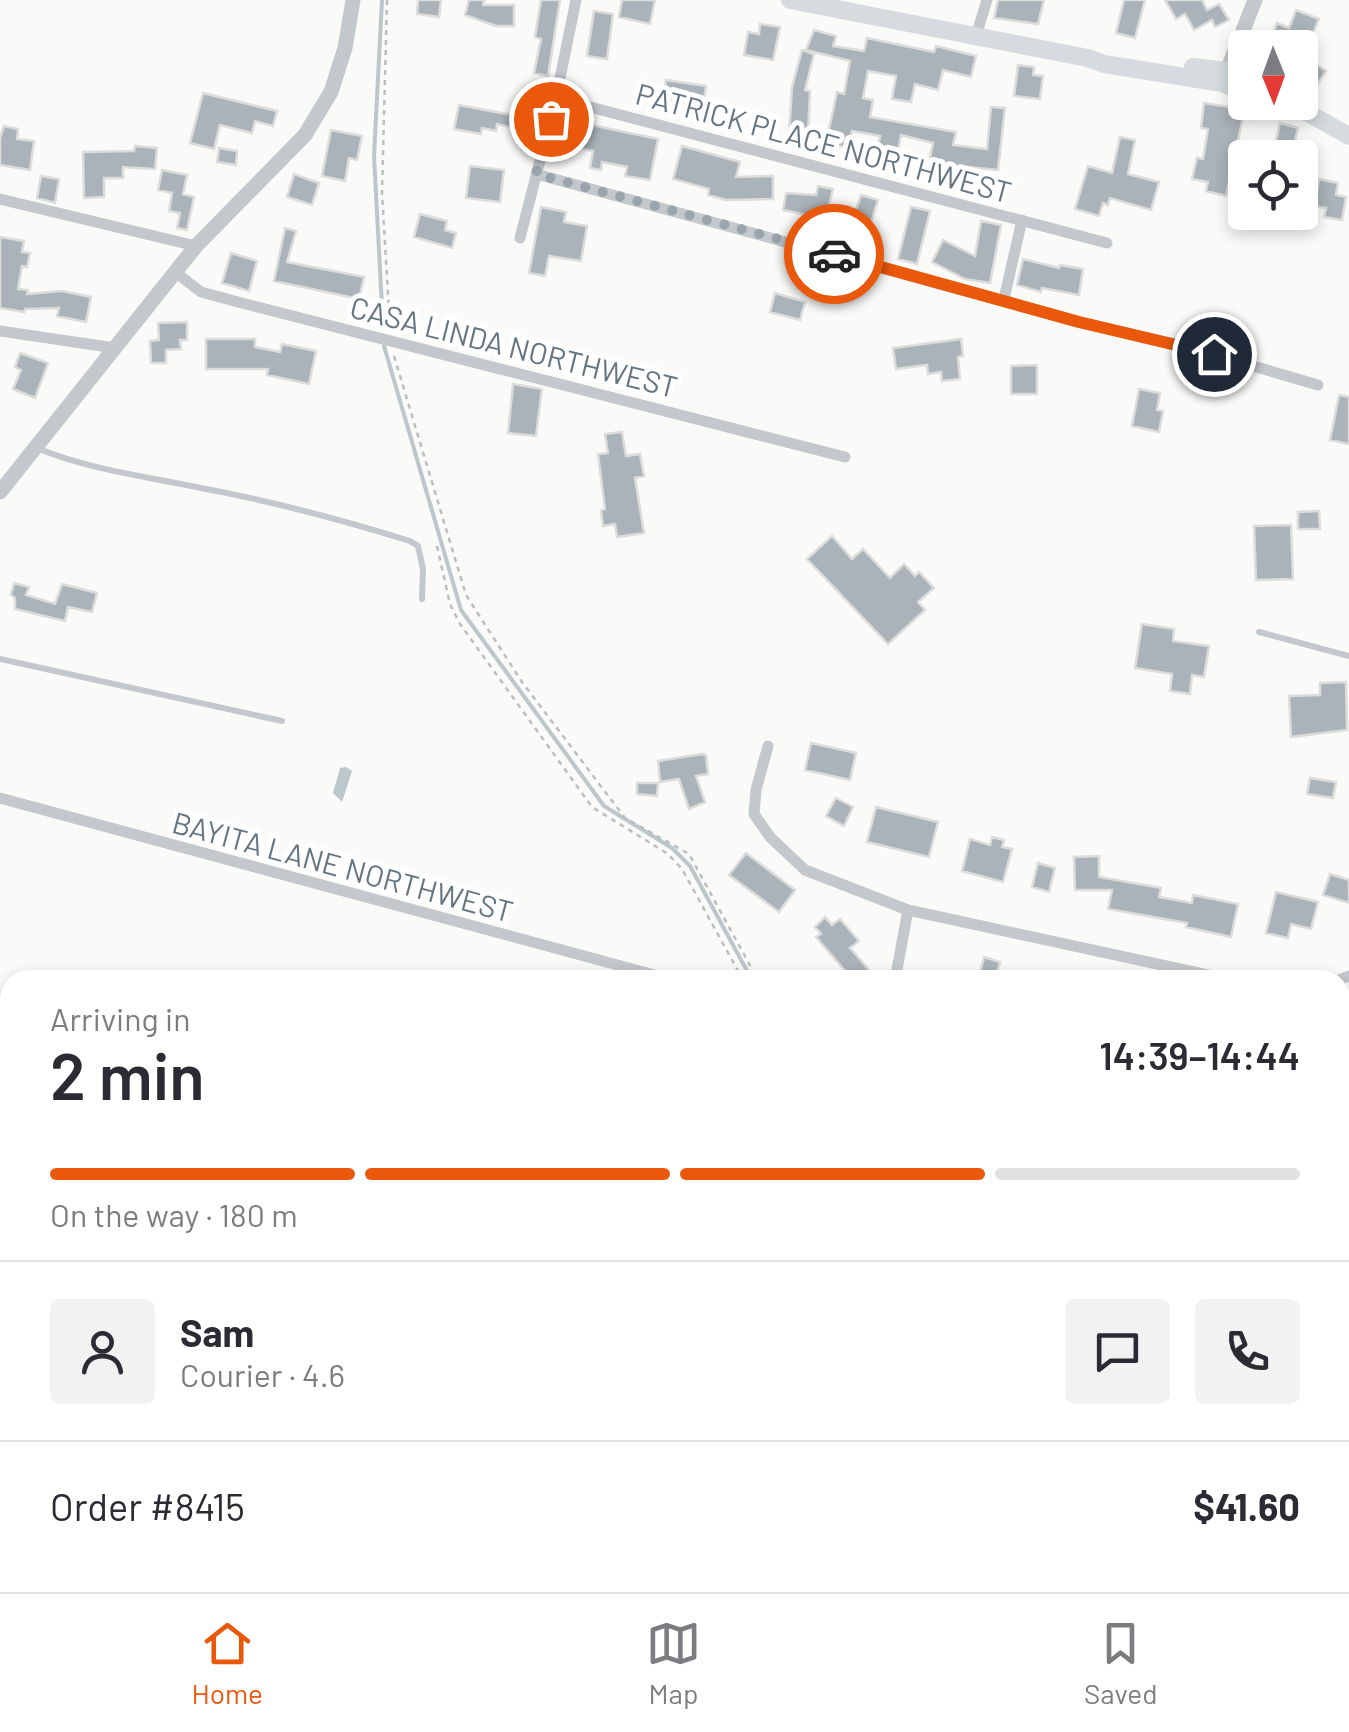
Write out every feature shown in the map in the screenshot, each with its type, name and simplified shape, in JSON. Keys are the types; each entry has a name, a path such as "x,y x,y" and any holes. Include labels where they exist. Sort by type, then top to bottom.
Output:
{"main road":[{"path":"790,0 1104,64 1228,78"},
{"path":"1318,119 1349,136"}],"street":[{"path":"0,492 196,246 305,135 331,92 345,48 353,0"},
{"path":"520,238 576,0"},
{"path":"976,36 988,0"},
{"path":"1245,30 1254,0"},
{"name":"PATRICK PLACE NORTHWEST","path":"556,98 1107,243"},
{"path":"536,174 1318,385"},
{"path":"0,199 196,246"},
{"path":"1004,299 1022,220"},
{"name":"CASA LINDA NORTHWEST","path":"176,272 201,292 846,457"},
{"path":"0,332 114,348"},
{"path":"768,746 754,814 770,837 805,870 908,910 1184,970"},
{"name":"BAYITA LANE NORTHWEST","path":"0,798 636,970"},
{"path":"897,970 908,910"}],"lane":[{"path":"523,148 537,92 556,98"},
{"path":"36,447 154,481 268,502 410,541 418,546 423,569 422,600"},
{"path":"1259,632 1349,656"},
{"path":"0,658 282,721"}],"path":[{"path":"386,0 382,193 389,264 390,340 466,594 485,629 625,818 689,854 753,970"},
{"path":"437,546 450,604 460,624 592,807 668,854 682,869 738,970"}],"shaded area":[{"path":"340,768 352,771 342,802 333,793"}],"building":[{"path":"418,0 441,0 439,17 417,14"},
{"path":"469,0 484,0 483,5 514,5 514,26 496,26 465,15"},
{"path":"541,0 560,0 548,76 534,73 541,39 535,37"},
{"path":"622,0 655,0 650,24 619,17"},
{"path":"998,0 1044,0 1038,24 994,18"},
{"path":"1124,0 1145,0 1135,38 1116,33"},
{"path":"1165,0 1202,0 1207,10 1219,4 1229,20 1215,27 1212,20 1194,30 1185,14 1176,19"},
{"path":"1296,10 1319,19 1314,30 1274,30 1277,23 1289,28"},
{"path":"594,11 613,14 607,59 587,56"},
{"path":"760,24 780,27 773,60 744,55 748,32 759,34"},
{"path":"814,30 836,36 833,46 864,51 867,38 934,52 936,46 976,56 971,77 943,70 938,90 915,84 911,102 892,99 896,76 868,71 863,98 873,100 870,117 956,132 953,145 987,149 991,107 1005,108 998,170 949,165 947,172 928,168 933,143 901,135 896,162 876,158 880,136 852,131 849,148 826,143 837,92 844,94 850,61 806,50"},
{"path":"802,50 814,54 805,90 810,91 808,136 789,135 792,87"},
{"path":"1018,65 1034,67 1033,75 1043,76 1040,99 1014,96"},
{"path":"1318,66 1326,71 1318,83"},
{"path":"666,80 706,86 703,106 663,101"},
{"path":"203,93 277,111 273,126 255,121 252,133 220,125 214,149 190,143"},
{"path":"1204,103 1228,107 1228,120 1242,120 1238,140 1228,140 1226,196 1206,191 1208,182 1192,179 1197,158 1203,159 1208,129 1201,128"},
{"path":"459,105 512,115 510,127 497,124 496,131 482,128 481,134 454,129"},
{"path":"563,119 658,139 650,180 625,176 627,167 602,162 601,170 590,168 593,151 558,144"},
{"path":"1280,123 1298,128 1295,140 1276,140"},
{"path":"4,126 18,129 17,139 34,141 30,170 0,165"},
{"path":"331,130 362,136 357,160 349,158 345,181 322,176"},
{"path":"1120,137 1135,140 1128,174 1159,182 1151,210 1110,198 1108,205 1103,203 1099,216 1075,209 1088,166 1112,173"},
{"path":"135,146 157,148 155,169 123,167 123,178 104,178 104,197 84,198 83,152 134,151"},
{"path":"682,146 740,162 736,177 773,176 773,199 726,200 708,195 709,189 673,179"},
{"path":"219,148 237,151 236,165 217,162"},
{"path":"470,166 504,170 500,202 466,198"},
{"path":"162,170 187,175 183,194 194,197 187,230 177,228 180,213 169,211 172,193 158,190"},
{"path":"294,174 319,183 312,205 287,197"},
{"path":"41,176 59,179 55,203 37,198"},
{"path":"1319,179 1338,183 1336,195 1346,197 1342,220 1324,217 1326,208 1318,207"},
{"path":"818,186 833,189 829,205 856,210 861,195 878,200 868,232 838,223 836,232 810,226 812,216 783,210 786,193 816,195"},
{"path":"541,207 566,212 564,222 587,226 581,261 549,256 545,276 529,273"},
{"path":"911,207 930,211 917,264 898,259"},
{"path":"420,214 447,221 445,230 456,233 452,248 414,237"},
{"path":"981,221 1001,225 990,283 965,279 932,262 943,240 975,256"},
{"path":"285,228 296,231 287,262 364,277 359,299 274,281"},
{"path":"0,237 24,241 22,252 30,253 27,267 22,266 18,289 28,290 27,294 62,291 91,297 86,322 57,316 59,308 24,312 0,308"},
{"path":"231,253 257,261 249,291 222,283"},
{"path":"1023,259 1083,269 1079,295 1042,288 1041,292 1017,285"},
{"path":"775,293 805,302 800,320 770,312"},
{"path":"187,322 187,340 180,340 181,349 166,350 166,363 151,363 150,341 159,340 158,323"},
{"path":"206,339 255,339 255,347 280,352 282,344 316,351 309,384 267,375 268,369 206,369"},
{"path":"961,339 960,379 942,381 941,372 928,374 927,365 896,369 893,348"},
{"path":"20,353 48,363 35,398 13,389 21,370 15,367"},
{"path":"1178,354 1194,359 1191,370 1174,365"},
{"path":"1037,365 1037,394 1011,394 1011,366"},
{"path":"513,384 542,389 536,436 508,433"},
{"path":"1139,389 1160,393 1157,410 1163,411 1159,432 1132,426"},
{"path":"1339,395 1349,397 1349,444 1330,440"},
{"path":"622,432 626,456 640,454 644,476 635,478 644,533 617,537 615,524 603,526 601,510 605,509 598,454 608,453 605,434"},
{"path":"1319,511 1320,529 1298,529 1298,512"},
{"path":"1291,525 1293,579 1256,580 1254,526"},
{"path":"832,536 852,559 863,549 890,578 904,564 915,576 919,572 934,588 918,602 925,610 888,644 807,559"},
{"path":"14,583 29,587 26,595 55,604 62,584 97,593 92,612 68,607 65,621 15,609 15,598 11,595"},
{"path":"1142,624 1174,629 1173,641 1209,646 1204,677 1192,675 1190,694 1170,691 1172,674 1135,668"},
{"path":"1346,682 1347,730 1291,737 1289,696 1320,695 1320,683"},
{"path":"811,743 856,753 850,780 805,770"},
{"path":"706,755 708,774 696,776 705,802 689,809 679,779 660,782 658,761"},
{"path":"1310,778 1336,782 1333,798 1307,794"},
{"path":"637,783 658,783 657,796 637,794"},
{"path":"836,798 853,807 844,826 826,816"},
{"path":"876,807 938,822 929,857 867,842"},
{"path":"992,837 1004,840 1002,847 1012,849 1003,882 962,871 970,839 990,845"},
{"path":"746,853 795,890 779,912 729,875"},
{"path":"1099,856 1099,877 1161,888 1159,897 1192,903 1193,895 1238,904 1231,937 1186,927 1187,923 1108,909 1112,890 1075,890 1074,857"},
{"path":"1038,863 1055,868 1049,892 1032,887"},
{"path":"1330,874 1349,880 1349,903 1323,895"},
{"path":"1276,892 1318,902 1311,929 1291,924 1288,938 1266,933"},
{"path":"825,917 832,925 840,919 859,941 850,948 869,970 844,970 816,937 821,934 815,927"},
{"path":"984,957 1000,962 998,970 981,970"}],"waterway":[{"path":"382,0 374,156 383,326"},
{"path":"384,346 461,610 604,806 672,848 690,866 747,970"}],"way so far":[{"path":"551,119 536,174 834,254"}],"route":[{"path":"834,254 1079,322 1214,354"}]}
